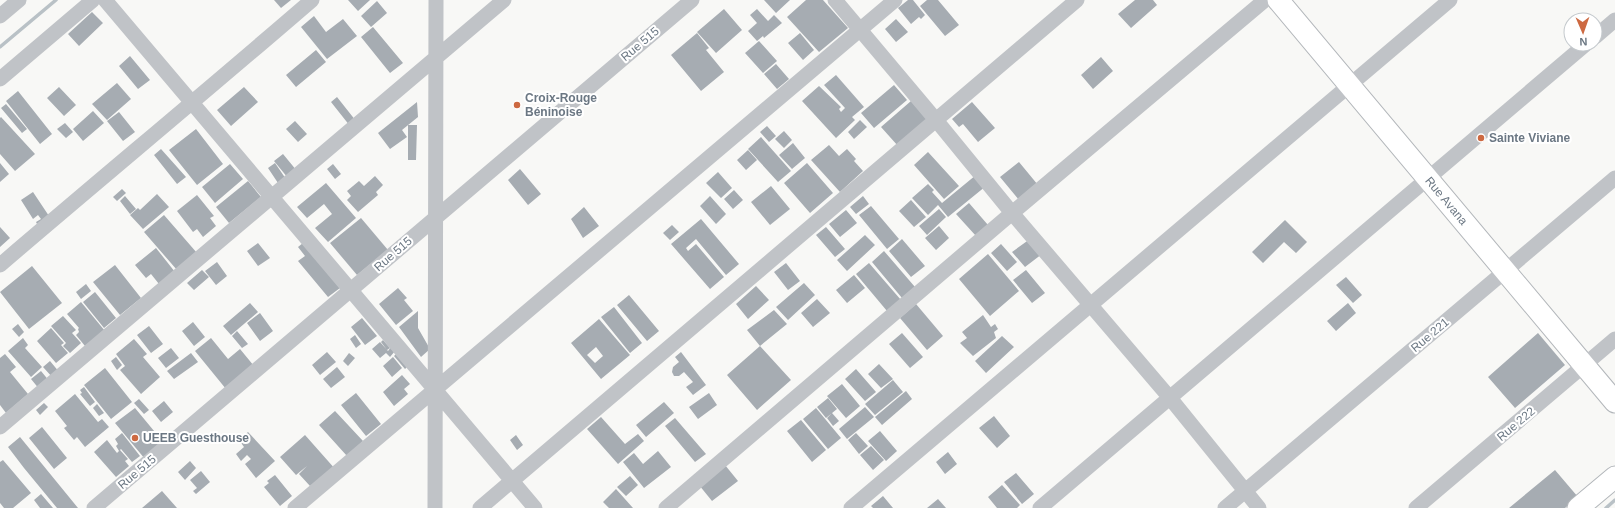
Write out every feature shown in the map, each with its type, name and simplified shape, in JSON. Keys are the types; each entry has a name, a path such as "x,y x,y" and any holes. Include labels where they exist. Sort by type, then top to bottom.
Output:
{"main road":[{"name":"Rue Avana","path":"1278,0 1615,402"},
{"path":"1578,508 1615,477"}],"street":[{"path":"0,16 19,0"},
{"path":"0,79 93,0"},
{"path":"104,0 534,508"},
{"path":"0,264 121,161 192,104 312,0"},
{"path":"435,508 436,0"},
{"path":"0,427 271,198 436,56 504,0"},
{"name":"Rue 515","path":"94,508 692,0"},
{"path":"835,0 1090,306 1170,398 1259,508"},
{"path":"295,508 895,0"},
{"path":"480,508 1076,0"},
{"path":"666,508 1265,0"},
{"path":"851,508 1450,0"},
{"path":"1603,30 1615,20"},
{"path":"1040,508 1577,52"},
{"name":"Rue 221","path":"1225,508 1615,178"},
{"name":"Rue 222","path":"1416,508 1615,339"}],"building":[{"path":"274,0 291,0 281,8"},
{"path":"348,0 370,0 358,11"},
{"path":"764,0 790,0 776,13"},
{"path":"806,0 823,0 848,28 819,52 787,17"},
{"path":"908,0 913,0 925,15 921,19 919,17 911,24 898,8"},
{"path":"927,0 938,0 959,25 945,36 920,6"},
{"path":"1135,0 1153,0 1157,5 1131,28 1118,14"},
{"path":"377,1 387,13 371,27 361,16"},
{"path":"724,9 742,30 716,53 697,32"},
{"path":"757,9 768,21 774,15 782,23 764,38 763,36 757,41 748,31 757,23 750,15"},
{"path":"92,12 103,23 79,46 68,34"},
{"path":"314,16 326,32 343,19 357,36 327,59 301,27"},
{"path":"896,19 908,32 896,42 885,29"},
{"path":"373,27 403,63 390,73 361,37"},
{"path":"697,33 709,48 706,50 724,72 701,91 671,55"},
{"path":"800,33 814,50 803,60 788,43"},
{"path":"759,41 777,61 763,73 745,53"},
{"path":"316,50 326,62 296,87 286,75"},
{"path":"130,56 150,80 138,89 119,66"},
{"path":"1101,57 1113,71 1093,89 1081,75"},
{"path":"776,64 789,79 777,89 764,74"},
{"path":"836,75 864,107 852,117 855,120 836,138 802,101 819,86 841,107 839,109 841,112 845,108 824,85"},
{"path":"117,83 131,99 107,120 92,104"},
{"path":"894,85 907,100 874,128 861,113"},
{"path":"59,87 76,105 64,116 47,98"},
{"path":"244,87 258,102 231,126 217,110"},
{"path":"18,91 52,134 40,144 6,101"},
{"path":"337,97 356,121 350,126 331,102"},
{"path":"911,101 928,120 898,146 881,127"},
{"path":"417,102 418,117 402,130 407,137 390,149 378,133"},
{"path":"972,102 995,128 978,142 963,124 959,127 952,119"},
{"path":"6,104 27,129 22,133 1,108"},
{"path":"93,111 104,123 83,141 73,129"},
{"path":"119,112 135,132 123,141 107,121"},
{"path":"1,117 35,154 15,171 0,154"},
{"path":"860,120 867,127 854,139 848,132"},
{"path":"295,121 307,134 298,142 286,129"},
{"path":"65,123 73,132 66,138 57,129"},
{"path":"408,125 417,125 416,160 408,160"},
{"path":"767,126 776,136 769,142 760,132"},
{"path":"196,129 223,164 197,185 169,150"},
{"path":"784,131 792,140 784,148 775,139"},
{"path":"761,137 791,171 778,182 748,149"},
{"path":"793,143 805,158 792,169 779,155"},
{"path":"829,145 839,156 847,149 856,159 854,161 863,171 840,192 811,160"},
{"path":"161,149 186,177 177,184 154,155"},
{"path":"748,150 757,160 746,170 737,160"},
{"path":"928,152 959,186 944,199 914,165"},
{"path":"283,154 297,171 288,178 274,161"},
{"path":"1019,162 1038,185 1019,200 1000,177"},
{"path":"0,163 9,174 0,182"},
{"path":"275,163 288,182 280,186 268,168"},
{"path":"807,163 833,193 810,213 784,183"},
{"path":"230,164 243,179 215,203 202,187"},
{"path":"333,164 341,174 335,179 327,169"},
{"path":"520,169 541,194 528,205 508,180"},
{"path":"718,172 732,188 721,198 706,183"},
{"path":"976,175 986,186 948,217 938,205 928,215 912,198 928,184 934,190 932,192 942,203"},
{"path":"375,176 383,185 376,192 378,195 358,212 347,200 351,196 347,191 359,181 364,186"},
{"path":"248,181 261,197 229,223 216,207"},
{"path":"326,183 356,218 328,242 315,228 332,214 324,204 307,218 297,207"},
{"path":"771,186 790,209 770,225 751,202"},
{"path":"122,189 126,193 117,201 113,197"},
{"path":"734,190 743,200 733,209 724,199"},
{"path":"33,192 49,216 37,224 36,222 41,219 38,215 33,219 21,200"},
{"path":"157,194 169,207 143,229 130,215 138,208 140,210"},
{"path":"197,195 214,216 210,218 216,226 203,237 197,229 193,232 177,211"},
{"path":"125,196 136,209 130,214 120,201"},
{"path":"710,196 726,214 716,224 700,206"},
{"path":"863,196 869,204 856,214 850,207"},
{"path":"911,200 926,217 914,227 899,211"},
{"path":"969,203 988,225 976,236 956,214"},
{"path":"871,206 899,239 887,249 859,215"},
{"path":"584,207 599,226 583,238 571,219"},
{"path":"939,209 946,217 927,235 919,226"},
{"path":"846,210 857,223 840,237 829,224"},
{"path":"164,215 197,253 177,270 144,232"},
{"path":"361,218 388,250 357,275 330,243"},
{"path":"701,219 739,264 726,275 696,239 686,248 688,251 696,244 724,277 710,289 671,244"},
{"path":"1285,220 1307,242 1296,253 1284,242 1263,263 1252,252"},
{"path":"672,225 679,232 670,240 663,233"},
{"path":"939,226 949,238 936,250 925,238"},
{"path":"0,227 10,238 0,247"},
{"path":"826,227 845,249 835,257 816,235"},
{"path":"865,235 875,245 847,271 837,260"},
{"path":"902,239 925,266 911,277 889,251"},
{"path":"1030,239 1042,254 1025,267 1012,252"},
{"path":"258,243 270,258 258,266 247,251"},
{"path":"303,243 340,288 328,297 298,261 305,256 298,247"},
{"path":"1001,244 1017,262 1007,271 991,253"},
{"path":"156,248 175,272 159,284 151,274 146,278 135,265"},
{"path":"884,251 915,287 902,298 872,262"},
{"path":"988,254 1019,291 990,316 959,279"},
{"path":"217,262 227,276 216,285 205,271"},
{"path":"786,263 800,281 788,290 774,272"},
{"path":"869,263 901,300 887,311 856,274"},
{"path":"115,265 141,298 120,315 93,282"},
{"path":"32,266 62,303 29,329 0,292"},
{"path":"202,270 209,277 194,290 187,283"},
{"path":"1026,270 1045,293 1032,303 1013,280"},
{"path":"854,275 865,288 847,303 836,290"},
{"path":"1346,277 1362,295 1353,303 1336,285"},
{"path":"804,283 815,295 788,320 776,307"},
{"path":"86,284 91,291 81,299 76,292"},
{"path":"756,286 769,300 748,319 736,304"},
{"path":"398,288 407,298 404,300 413,311 396,325 379,304"},
{"path":"95,292 116,318 104,328 83,302"},
{"path":"629,295 659,331 647,341 617,305"},
{"path":"817,299 830,313 813,327 801,313"},
{"path":"81,302 105,331 85,346 76,335 79,332 79,328 67,314"},
{"path":"250,303 258,312 231,335 223,326"},
{"path":"1348,303 1356,313 1336,331 1327,321"},
{"path":"916,304 943,336 927,350 900,318"},
{"path":"614,307 642,343 630,353 601,317"},
{"path":"774,310 787,324 760,346 747,330"},
{"path":"418,311 418,328 430,349 421,357 399,327"},
{"path":"260,313 273,331 260,341 247,323"},
{"path":"983,315 991,327 995,324 998,329 994,332 996,338 973,356 960,343 967,338 962,332"},
{"path":"63,316 76,330 72,333 81,343 70,353 63,346 66,343 51,326"},
{"path":"362,318 377,336 365,345 351,327"},
{"path":"599,319 630,355 601,379 571,343","holes":["596,347 603,356 595,363 587,355"]},
{"path":"193,322 205,337 194,346 182,331"},
{"path":"18,324 24,332 19,337 12,329"},
{"path":"149,326 163,344 151,353 137,335"},
{"path":"51,328 64,343 61,345 68,353 56,363 37,341"},
{"path":"237,331 248,344 242,348 232,336"},
{"path":"902,333 923,357 910,368 889,344"},
{"path":"1538,333 1565,365 1515,408 1488,377"},
{"path":"355,335 361,344 356,348 350,339"},
{"path":"1002,336 1014,347 986,373 975,361"},
{"path":"23,338 28,345 25,348 42,367 31,377 8,351"},
{"path":"211,338 228,359 240,349 254,366 226,389 195,351"},
{"path":"134,339 147,354 143,357 160,377 141,394 120,370 125,366 116,354"},
{"path":"383,340 390,348 387,350 381,342"},
{"path":"380,342 388,351 391,347 395,351 390,357 386,353 380,358 372,349"},
{"path":"760,346 791,380 757,410 727,375"},
{"path":"171,348 179,358 166,368 158,358"},
{"path":"327,352 336,362 320,375 312,365"},
{"path":"681,352 706,385 693,395 686,387 693,382 684,372 679,376 674,376 672,372 673,367 679,362 675,357"},
{"path":"191,353 198,362 174,379 167,371"},
{"path":"349,353 355,358 348,366 343,361"},
{"path":"397,353 408,366 405,369 394,356"},
{"path":"5,354 16,367 10,372 28,394 6,413 0,405 0,358"},
{"path":"116,357 122,365 117,370 111,361"},
{"path":"393,357 402,368 392,377 383,366"},
{"path":"50,361 60,373 53,378 43,367"},
{"path":"879,364 893,379 881,388 868,374"},
{"path":"337,367 345,377 331,388 323,379"},
{"path":"105,368 132,402 111,419 84,385"},
{"path":"856,369 876,392 865,401 845,379"},
{"path":"41,371 50,382 40,390 31,379"},
{"path":"402,375 410,384 404,389 408,394 394,406 383,392"},
{"path":"893,380 903,392 875,415 865,404"},
{"path":"842,384 860,406 846,418 827,396"},
{"path":"84,387 95,402 90,406 80,394 82,393 80,390"},
{"path":"906,391 912,399 882,425 875,417"},
{"path":"356,393 381,424 366,436 341,405"},
{"path":"709,393 717,405 698,419 689,407"},
{"path":"75,394 98,422 102,419 109,427 85,447 77,437 74,440 64,428 67,426 55,411"},
{"path":"828,398 837,409 826,418 817,407"},
{"path":"139,399 149,410 144,414 134,403"},
{"path":"164,401 173,412 161,422 152,411"},
{"path":"664,402 674,413 646,437 636,425"},
{"path":"44,403 48,407 40,415 36,410"},
{"path":"97,404 104,413 99,416 93,408"},
{"path":"865,407 874,417 847,439 839,429"},
{"path":"135,408 164,443 145,459 115,423"},
{"path":"816,408 841,438 828,449 803,419"},
{"path":"335,411 363,441 347,456 319,425"},
{"path":"832,413 839,421 833,426 827,418"},
{"path":"994,416 1010,436 997,448 979,428"},
{"path":"601,417 625,444 638,434 644,441 618,464 587,429"},
{"path":"675,418 706,454 695,462 665,426"},
{"path":"801,420 826,450 812,462 787,431"},
{"path":"42,427 67,458 54,469 29,438"},
{"path":"880,431 897,451 886,461 868,441"},
{"path":"248,432 275,461 256,478 245,464 251,459 247,455 241,461 236,454 244,447 239,440"},
{"path":"122,433 140,456 132,462 121,449 120,450 128,459 125,461 129,466 116,477 94,452 107,440 117,453 119,451 116,446 118,444 115,439"},
{"path":"856,433 868,446 859,454 848,440"},
{"path":"305,435 336,470 310,486 299,474 307,466 296,475 280,457"},
{"path":"516,435 523,445 517,450 510,440"},
{"path":"20,437 78,508 57,508 24,468 8,447"},
{"path":"871,446 884,460 873,470 860,455"},
{"path":"658,451 671,467 644,488 623,462 634,453 643,464"},
{"path":"948,452 957,464 945,474 936,462"},
{"path":"3,460 31,493 13,508 4,508 0,503 0,462"},
{"path":"190,461 196,468 185,480 178,472"},
{"path":"725,465 738,481 712,501 699,485"},
{"path":"1555,470 1578,497 1565,508 1509,508"},
{"path":"201,471 210,482 196,494 193,491 197,488 190,480"},
{"path":"1016,473 1034,494 1022,504 1004,482"},
{"path":"275,475 292,496 280,506 264,487 269,483 267,481"},
{"path":"630,476 638,485 626,496 617,487"},
{"path":"1002,485 1020,505 1017,508 997,508 988,497"},
{"path":"616,489 633,508 609,508 603,502"},
{"path":"162,491 177,508 142,508"},
{"path":"41,494 53,508 40,508 34,500"},
{"path":"883,496 893,508 873,508 871,506"},
{"path":"938,499 946,508 927,508"}],"waterway":[{"path":"0,47 56,0"},
{"path":"1606,508 1615,500"}],"place":[{"name":"Croix-Rouge Béninoise","path":"517,105"},
{"name":"Sainte Viviane","path":"1481,138"},
{"name":"UEEB Guesthouse","path":"135,438"}]}
